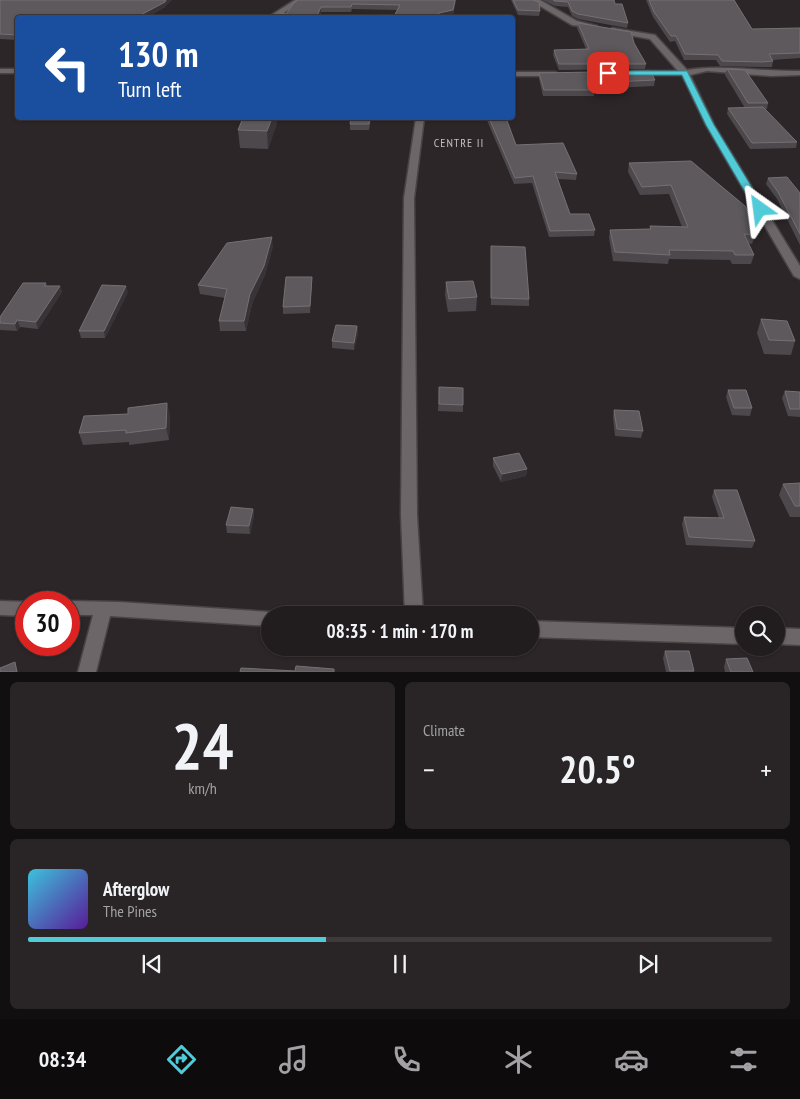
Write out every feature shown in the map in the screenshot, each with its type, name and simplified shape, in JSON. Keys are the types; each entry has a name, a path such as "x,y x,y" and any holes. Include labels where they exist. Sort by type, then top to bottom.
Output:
{"street":[{"path":"275,15 300,0"},
{"path":"522,0 537,1 575,23 652,37 685,73 710,125 800,276"},
{"path":"627,73 685,73 707,69 771,74 800,73"},
{"path":"0,71 15,71"},
{"path":"515,74 560,74"},
{"path":"414,606 409,515 410,198 420,120"},
{"path":"0,608 15,609"},
{"path":"80,608 261,619"},
{"path":"87,672 102,608"},
{"path":"539,629 735,636"},
{"path":"785,636 800,637"}],"building":[{"path":"0,0 166,0 141,15 15,15 15,35 0,34"},
{"path":"298,0 455,0 453,10 439,13 439,15 395,15 400,5 352,4 351,7 321,7 317,15 279,15 281,13 286,14"},
{"path":"513,0 533,0 539,2 540,11 518,10"},
{"path":"553,0 614,0 615,4 622,4 628,23 578,14 572,11 568,2"},
{"path":"649,0 734,0 752,29 800,28 800,53 769,54 773,61 762,62 722,61 718,55 685,54 676,36 671,36 654,12"},
{"path":"578,23 631,32 634,43 646,64 559,64 554,50 589,49"},
{"path":"727,69 745,70 768,103 748,103"},
{"path":"650,71 655,80 592,83 595,90 544,90 539,73"},
{"path":"763,107 797,142 752,143 728,108"},
{"path":"242,120 271,120 267,131 238,130"},
{"path":"351,120 370,120 369,124 350,124"},
{"path":"490,120 507,120 516,145 563,143 577,174 555,172 570,214 589,214 595,230 550,231 533,176 515,178"},
{"path":"691,161 745,206 755,227 751,227 755,235 744,234 754,255 735,255 733,251 669,250 670,255 615,252 610,230 651,229 650,226 688,227 671,185 642,187 629,163"},
{"path":"787,177 800,193 800,234 778,192 768,178"},
{"path":"272,237 264,266 250,294 244,321 219,321 227,289 198,285 227,243"},
{"path":"491,246 525,247 529,299 491,298"},
{"path":"286,277 312,277 310,306 283,307"},
{"path":"473,281 477,297 449,299 446,282"},
{"path":"23,283 46,283 44,286 60,286 36,322 17,320 15,324 0,323 0,317"},
{"path":"102,285 126,286 104,331 79,331"},
{"path":"761,319 787,321 795,341 769,340"},
{"path":"336,325 357,326 354,343 332,341"},
{"path":"439,387 463,388 463,405 439,404"},
{"path":"728,390 746,390 752,408 734,408"},
{"path":"785,391 800,392 800,409 790,409"},
{"path":"167,403 166,428 126,433 126,430 79,433 84,416 128,414 128,408"},
{"path":"614,410 639,411 643,431 617,429"},
{"path":"519,453 527,469 502,474 493,458"},
{"path":"800,483 800,506 795,506 783,484"},
{"path":"714,490 737,490 755,541 689,537 684,517 724,518"},
{"path":"231,507 253,509 249,526 226,525"},
{"path":"665,651 689,651 694,671 670,671"},
{"path":"747,658 753,672 731,672 726,659"},
{"path":"15,662 17,672 0,672 0,668"},
{"path":"296,666 334,669 334,672 240,672 241,668 295,671"}],"district":[{"name":"CENTRE II","path":"459,143"}],"route":[{"path":"608,73 685,73 710,125 760,209"}]}
